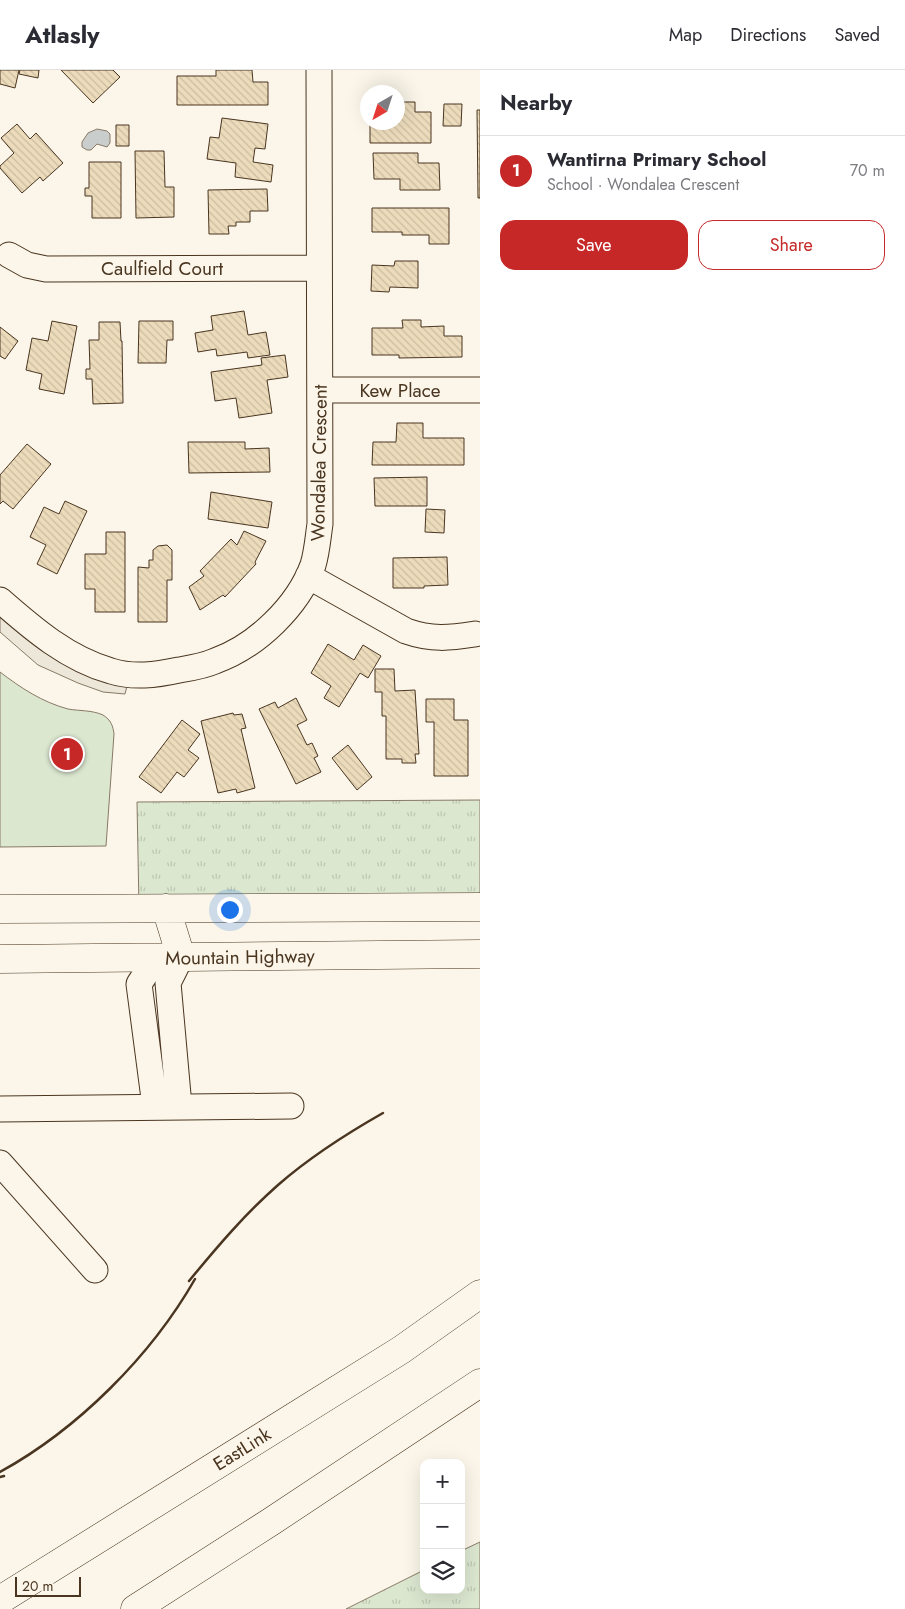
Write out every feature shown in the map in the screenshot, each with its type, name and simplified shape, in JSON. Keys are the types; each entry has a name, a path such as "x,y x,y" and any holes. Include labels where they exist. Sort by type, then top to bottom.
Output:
{"main road":[{"path":"0,909 480,907"},
{"path":"166,908 169,957"},
{"name":"Mountain Highway","path":"0,959 480,954"},
{"name":"EastLink","path":"0,1600 401,1350 480,1294"},
{"path":"135,1609 480,1383"}],"street":[{"name":"Wondalea Crescent","path":"0,600 30,626 72,655 110,671 142,676 195,667 216,661 236,652 273,624 297,594 308,576 317,549 320,524 319,70"},
{"name":"Caulfield Court","path":"8,255 27,265 46,269 319,268"},
{"name":"Kew Place","path":"321,390 480,390"},
{"path":"308,576 406,631 419,635 446,638 475,634"},
{"path":"169,957 168,983 179,1106"},
{"path":"155,1106 139,984 169,957"},
{"path":"0,1109 290,1106"},
{"path":"0,1163 96,1270"}],"green space":[{"path":"0,672 24,689 49,703 68,709 99,713 111,723 114,734 106,846 0,847"},
{"path":"480,800 480,907 139,908 137,802"},
{"path":"480,1542 480,1609 346,1609 420,1572 420,1594 465,1594 465,1549"}],"shaded area":[{"path":"97,129 107,131 110,134 110,143 107,147 97,144 91,150 87,150 82,147 82,142 88,133"},
{"path":"0,598 24,619 130,674 125,694 103,692 38,665 0,632"}],"building":[{"path":"0,70 19,70 15,88 0,84"},
{"path":"20,70 39,70 38,78 19,74"},
{"path":"61,70 113,70 120,77 93,103"},
{"path":"216,70 252,70 253,82 268,82 268,105 177,105 177,76 216,76"},
{"path":"405,102 415,102 415,112 431,112 431,143 370,143 370,130 405,130"},
{"path":"444,104 462,104 461,126 443,126"},
{"path":"477,110 480,110 480,198 478,198"},
{"path":"222,118 268,124 265,149 255,148 253,162 273,165 271,182 235,177 236,163 207,159 210,137 219,138"},
{"path":"17,124 30,139 36,133 63,163 43,181 40,177 22,193 0,168 14,153 1,138"},
{"path":"116,125 129,125 129,146 116,146"},
{"path":"135,151 164,151 165,187 174,187 174,217 136,218"},
{"path":"373,153 418,153 418,163 439,163 440,190 400,190 400,179 374,179"},
{"path":"89,162 121,162 121,218 92,218 92,196 85,196 85,188 89,188"},
{"path":"267,189 268,211 250,211 250,222 236,222 236,226 228,226 229,234 209,234 208,190"},
{"path":"372,208 449,208 449,244 429,244 429,235 402,235 402,232 372,232"},
{"path":"395,261 418,261 418,288 390,287 389,292 371,291 372,265 394,266"},
{"path":"244,311 248,335 266,332 270,355 248,358 247,352 217,356 216,349 198,352 195,333 213,330 211,316"},
{"path":"402,320 421,320 421,327 444,326 444,336 462,336 462,357 399,358 399,355 372,355 372,328 403,328"},
{"path":"52,321 77,326 64,394 39,389 42,374 26,370 32,338 48,341"},
{"path":"139,321 173,321 173,340 167,340 166,363 138,363"},
{"path":"99,322 120,322 123,403 93,404 92,379 86,379 86,369 90,369 89,340 99,340"},
{"path":"0,327 18,341 5,359 0,356"},
{"path":"285,355 288,377 267,380 272,413 239,418 236,398 215,401 211,372 262,365 261,358"},
{"path":"397,423 423,423 423,438 464,438 464,465 372,465 373,442 396,442"},
{"path":"188,442 245,442 245,449 269,448 270,472 189,473"},
{"path":"27,444 51,464 13,509 3,501 0,504 0,475"},
{"path":"427,477 427,506 375,506 374,478"},
{"path":"211,492 272,502 268,528 208,519"},
{"path":"65,501 87,511 57,574 37,564 46,545 30,537 44,507 59,514"},
{"path":"426,509 445,510 444,533 425,532"},
{"path":"244,531 266,541 255,562 256,564 225,597 223,595 200,610 189,587 204,576 200,571 231,539 237,545"},
{"path":"106,532 125,532 125,612 95,612 95,589 85,589 85,554 106,554"},
{"path":"167,545 172,550 172,580 167,580 167,622 138,622 138,567 149,568 149,560 153,560 153,550 158,546"},
{"path":"447,557 448,585 424,586 424,588 393,588 393,558"},
{"path":"328,644 354,660 363,645 381,656 368,678 360,673 339,707 324,698 331,686 311,673"},
{"path":"375,669 394,669 395,691 415,690 419,754 415,754 416,763 402,763 402,759 386,759 386,716 382,716 382,692 375,692"},
{"path":"296,698 307,720 297,725 307,745 312,743 318,756 314,758 321,772 296,784 259,709 275,702 278,708"},
{"path":"426,699 454,699 454,720 468,720 468,776 434,776 434,722 426,722"},
{"path":"233,713 234,715 242,714 246,728 241,729 255,788 237,793 236,789 218,793 201,721"},
{"path":"182,720 200,734 188,750 199,758 184,777 177,772 161,793 139,777"},
{"path":"348,745 372,777 357,790 332,758"}],"wall":[{"path":"189,1281 243,1219 278,1185 329,1146 383,1113"},
{"path":"0,1472 29,1455 57,1435 110,1388 135,1363 157,1336 195,1279"},
{"path":"0,1477 4,1476"}],"place":[{"name":"Wantirna Primary School","path":"67,754"}]}
